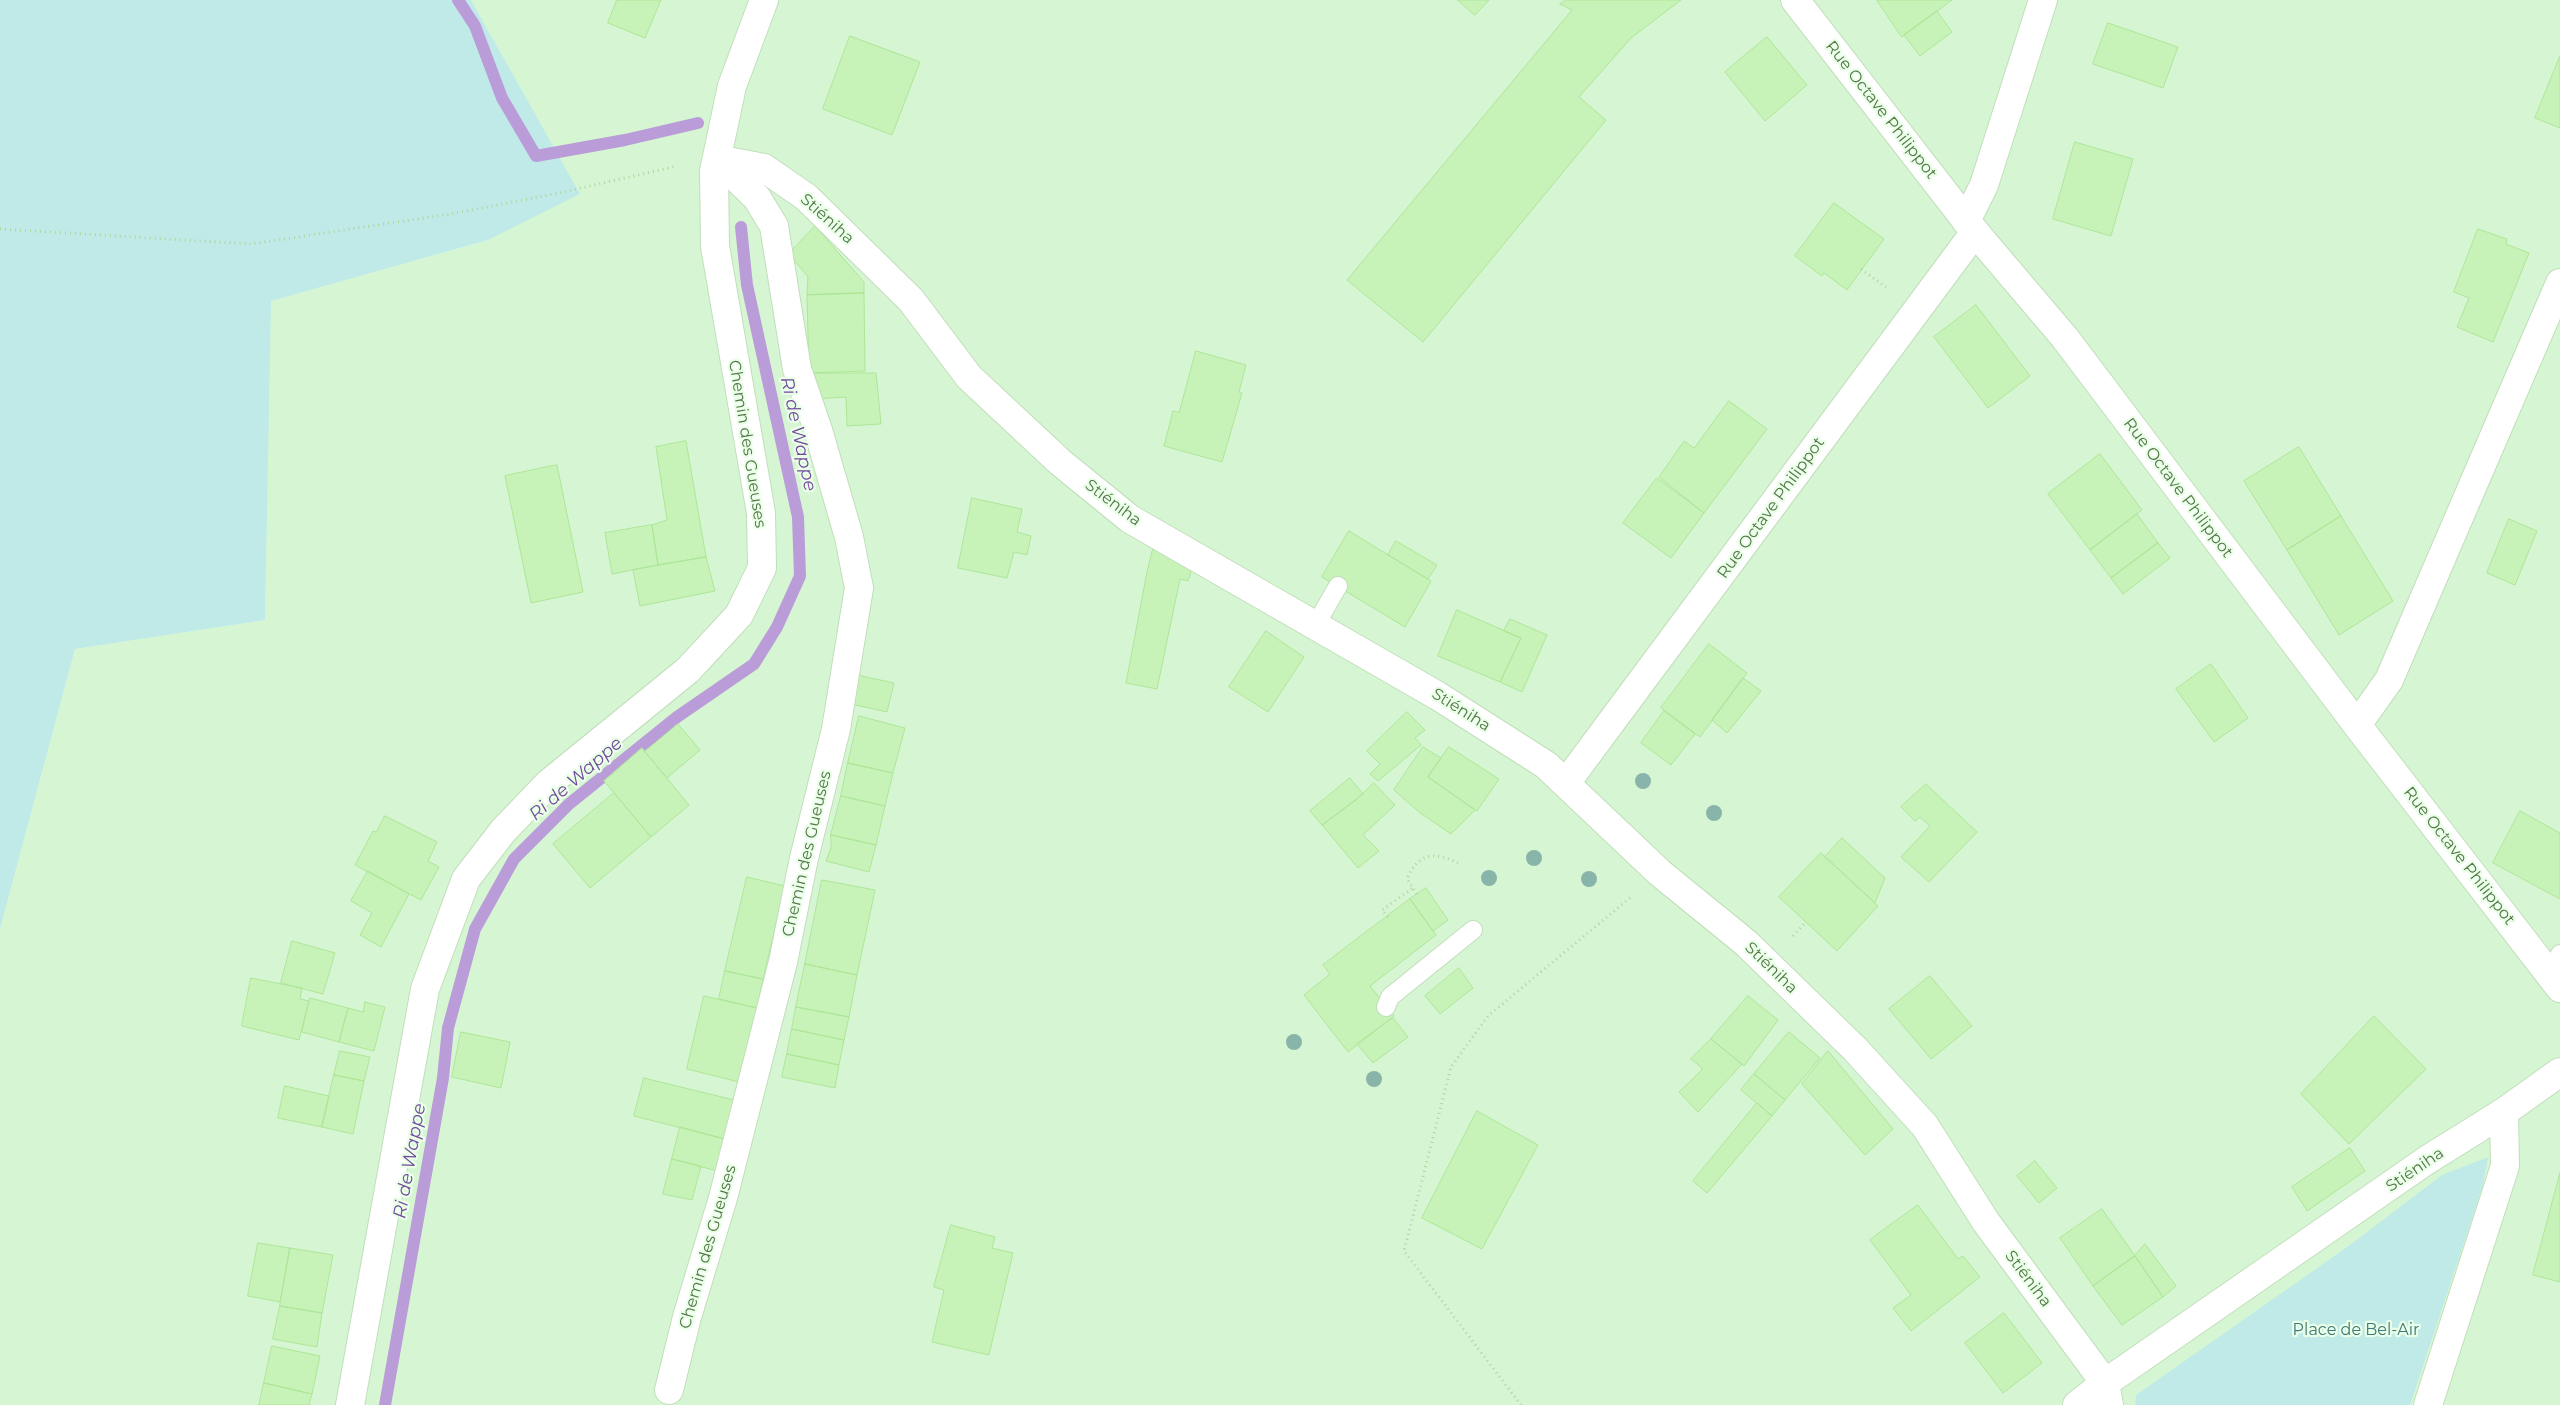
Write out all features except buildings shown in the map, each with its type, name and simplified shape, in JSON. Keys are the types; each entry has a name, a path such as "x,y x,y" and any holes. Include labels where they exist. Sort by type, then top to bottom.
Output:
{"street":[{"name":"Chemin des Gueuses","path":"350,1405 425,989 466,879 502,831 549,783 688,670 739,615 762,568 761,513 715,246 714,171 732,86 764,0"},
{"name":"Rue Octave Philippot","path":"1795,0 1971,226 2065,338 2357,725 2556,972"},
{"name":"Rue Octave Philippot","path":"1566,783 1971,226 2043,0"},
{"name":"Chemin des Gueuses","path":"669,1390 687,1317 723,1198 783,962 804,858 836,728 858,588 846,528 818,430 797,369 774,226 757,198 716,159"},
{"name":"Stiéniha","path":"716,159 764,168 806,198 911,300 969,377 1060,462 1130,519 1438,696 1546,765 1660,873 1746,943 1855,1049 1925,1126 1986,1222 2107,1394"},
{"path":"2357,725 2389,680 2560,283"},
{"name":"Stiéniha","path":"2077,1405 2107,1394 2427,1160 2504,1112 2560,1072"},
{"path":"2428,1405 2505,1166 2504,1112"}],"lane":[{"path":"1315,626 1338,586"},
{"path":"1385,1000 1473,930"}],"path":[{"path":"0,229 251,244 460,212 716,159"},
{"path":"1417,894 1407,879 1410,872 1428,857 1442,855 1458,863"},
{"path":"1521,1405 1404,1251 1451,1067 1488,1016 1660,873"},
{"path":"1388,917 1382,910 1413,888"}],"shaded area":[{"path":"471,0 2560,0 2560,1405 0,1405 0,929 75,649 265,620 270,301 488,240 579,194"}],"green space":[{"path":"0,0 471,0 580,194 488,240 271,301 265,620 75,649 0,929"},
{"name":"Place de Bel-Air","path":"2488,1157 2483,1185 2410,1405 2135,1405 2136,1395 2350,1245 2442,1175"}],"waterway":[{"name":"Ri de Wappe","path":"458,0 475,26 502,98 536,156 625,140 698,123"},
{"name":"Ri de Wappe","path":"385,1405 443,1078 448,1028 475,929 514,859 569,804 677,717 754,664 777,627 800,576 798,517 747,285 741,227"}]}
